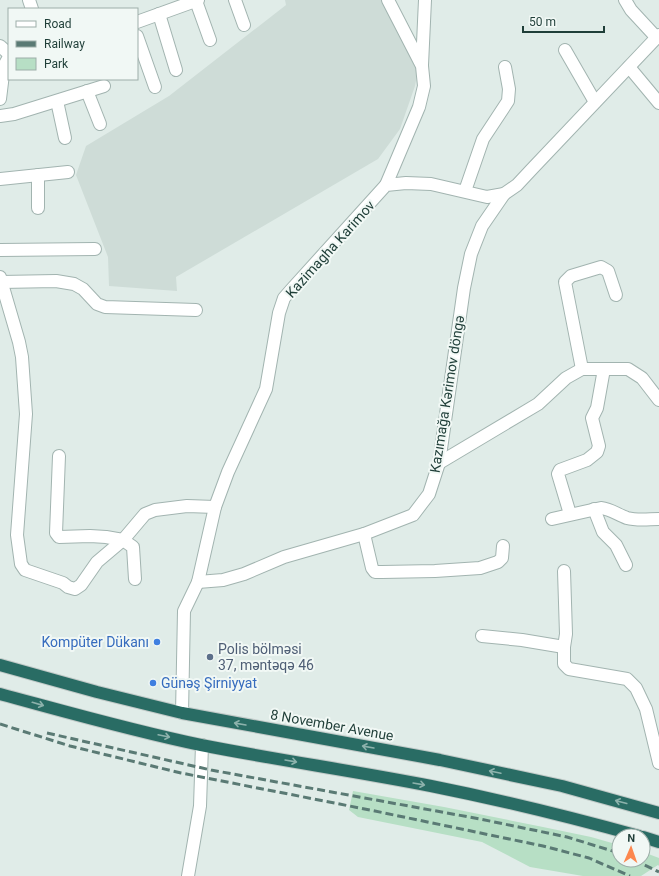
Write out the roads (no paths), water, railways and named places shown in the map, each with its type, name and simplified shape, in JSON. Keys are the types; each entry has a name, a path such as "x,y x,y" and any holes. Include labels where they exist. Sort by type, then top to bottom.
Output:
{"highway":[{"name":"8 November Avenue","path":"0,665 97,692 182,713 447,762 562,786 659,813"},
{"path":"0,694 90,719 202,745 432,786 565,815 611,828"}],"street":[{"path":"138,22 197,0 210,40"},
{"path":"235,0 244,25"},
{"path":"388,0 422,66"},
{"path":"422,66 425,0"},
{"path":"386,185 406,182 424,184 465,191 487,197 504,194 517,185 658,36 631,10 625,0"},
{"path":"159,14 176,70"},
{"path":"138,39 155,87"},
{"path":"0,46 8,53"},
{"path":"565,50 595,102"},
{"path":"0,99 4,66 8,59"},
{"name":"Kazimagha Karimov","path":"182,713 184,611 198,582 215,507 228,472 266,389 278,313 284,298 386,185 419,107 424,86 422,66"},
{"path":"465,191 483,139 508,101 509,89 505,67"},
{"path":"629,67 659,103"},
{"path":"0,116 14,114 104,86"},
{"path":"87,91 100,124"},
{"path":"58,101 64,138"},
{"path":"0,179 68,172"},
{"path":"38,175 38,208"},
{"name":"Kazımağa Kərimov döngə","path":"198,582 223,580 244,574 284,557 364,534 413,515 429,494 439,463 464,288 471,254 482,226 504,194"},
{"path":"0,250 95,249"},
{"path":"582,368 565,282 571,276 601,266 608,272 616,295"},
{"path":"196,310 105,307 97,304 83,289 74,284 56,281 1,279 19,342 26,414 17,535 21,564 25,570 76,589 81,585 97,562 123,540 145,514 155,510 187,506 215,507"},
{"path":"439,463 538,404 566,378 582,368 628,369 642,378 659,400"},
{"path":"570,514 558,474 560,470 587,460 597,452 599,446 592,418 597,408 604,369"},
{"path":"59,456 56,533 60,538 90,536 123,540 133,547 135,579"},
{"path":"552,519 601,508 609,509 627,518 642,520 659,519"},
{"path":"594,509 603,532 616,544 626,565"},
{"path":"364,534 372,568 375,572 435,571 480,568 498,562 502,558 503,546"},
{"path":"564,571 566,634 564,664 569,669 627,679 636,688 646,709 659,763"},
{"path":"482,636 522,640 564,647"},
{"path":"188,876 200,806 202,745"}],"railway":[{"path":"0,724 70,746 181,773 543,846 589,858 630,876"},
{"path":"47,733 211,770 480,819 567,837 611,851"},
{"path":"651,868 659,872"}],"place":[{"name":"Kompüter Dükanı","path":"157,642"},
{"name":"Polis bölməsi 37, məntəqə 46","path":"210,657"},
{"name":"Günəş Şirniyyat","path":"153,683"}]}
